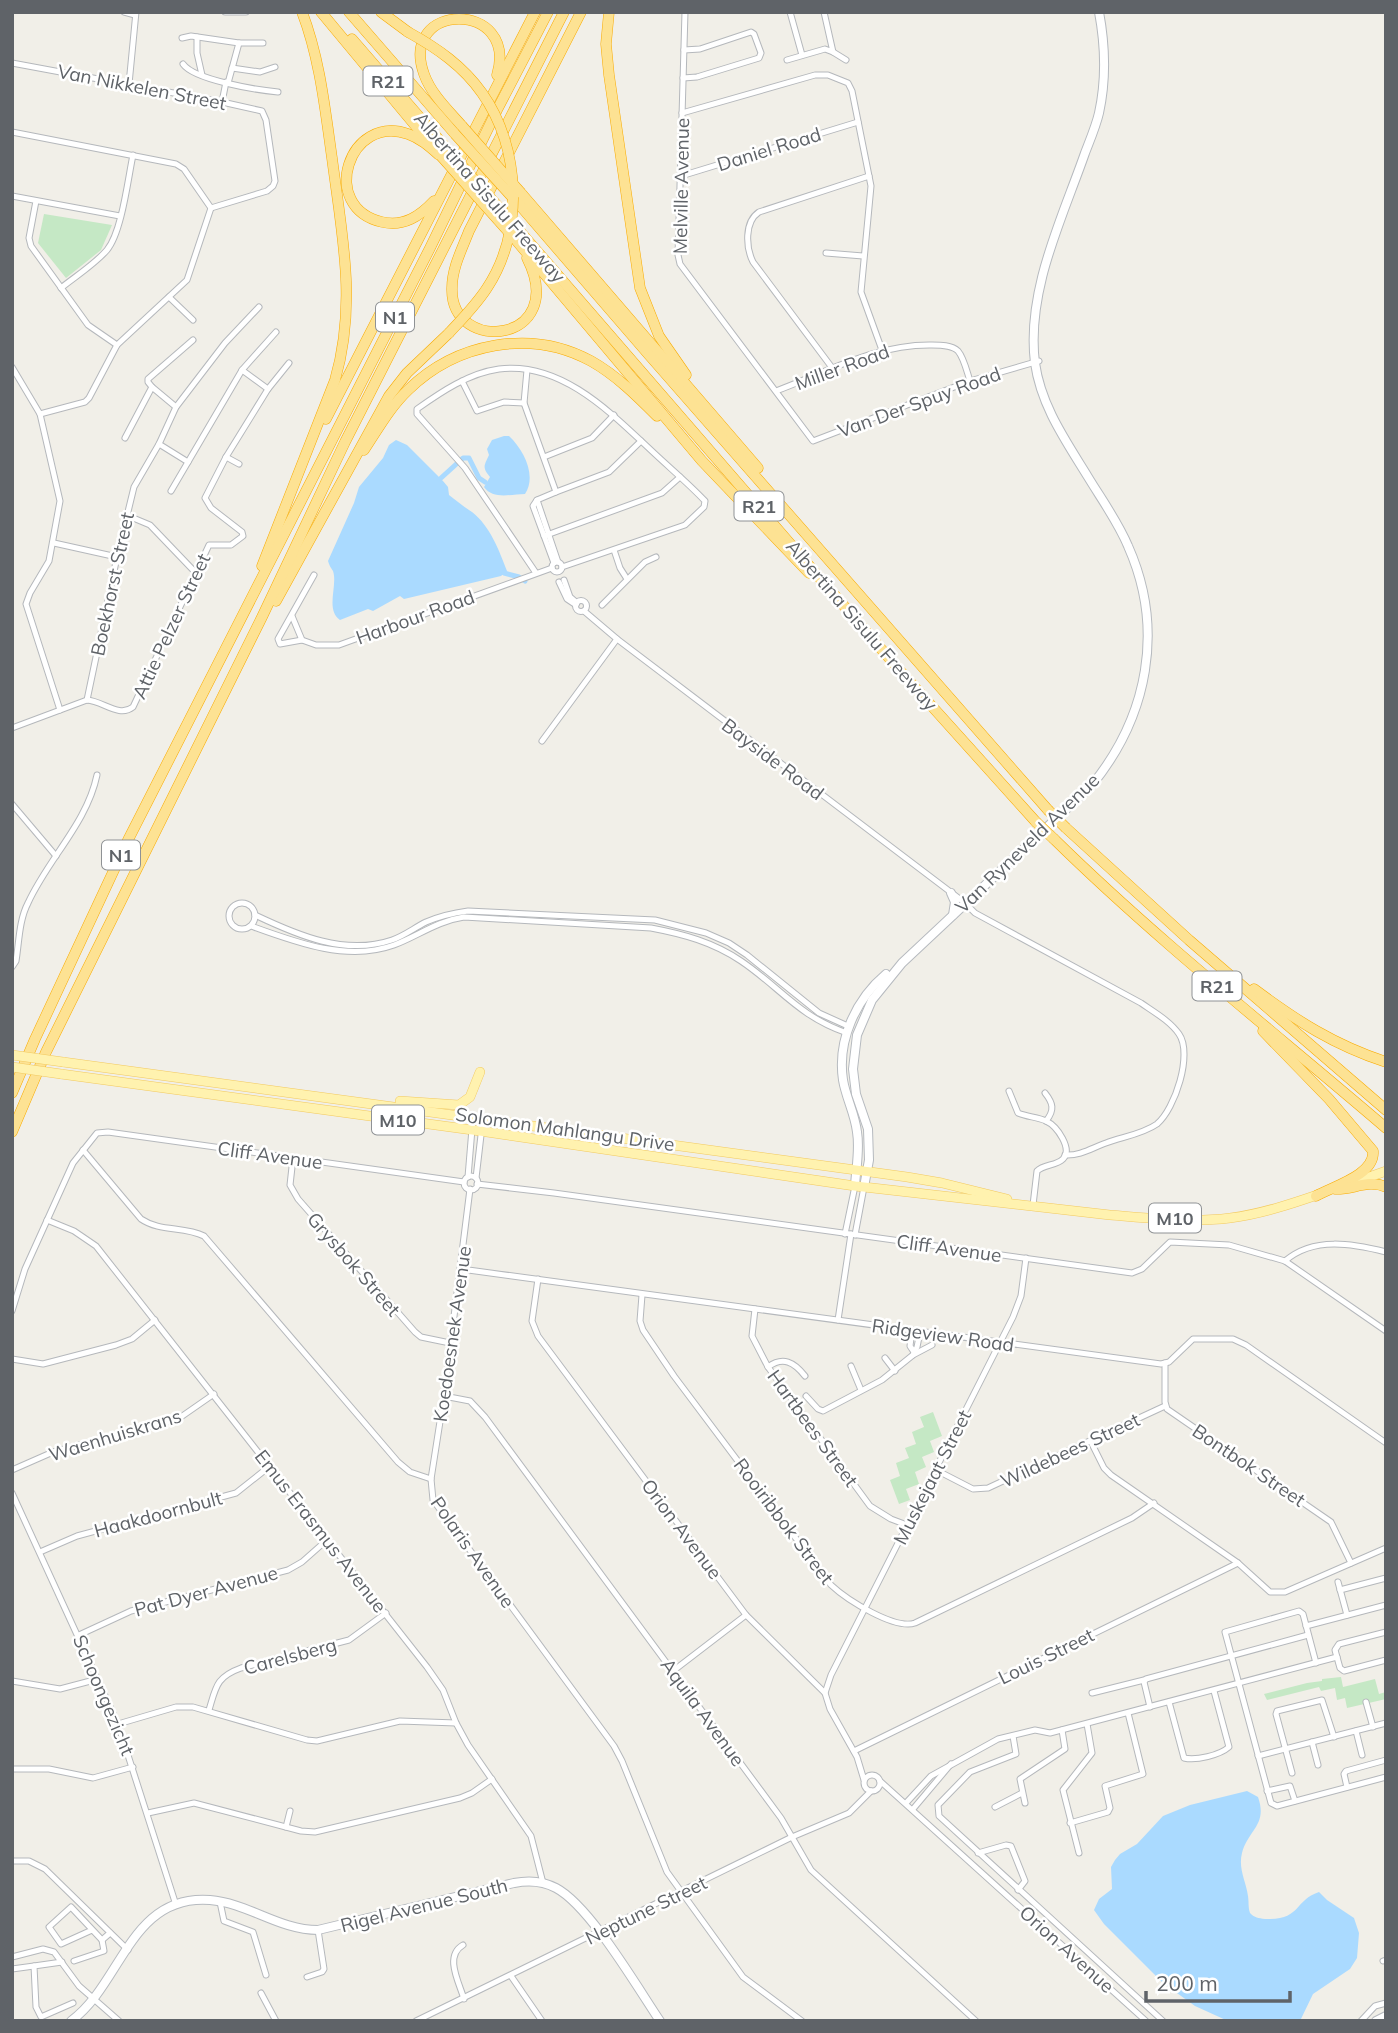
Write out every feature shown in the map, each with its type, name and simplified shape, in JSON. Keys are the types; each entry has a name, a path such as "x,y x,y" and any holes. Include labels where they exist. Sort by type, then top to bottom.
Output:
{"highway":[{"path":"241,621 299,477 344,350 348,304 347,276 322,88 316,55 302,12"},
{"path":"321,12 702,461"},
{"name":"Albertina Sisulu Freeway","path":"328,12 443,153 517,228 902,673 1036,822 1105,890 1311,1063 1386,1130"},
{"name":"Albertina Sisulu Freeway","path":"349,12 519,197 918,663 1048,810 1189,940 1386,1110"},
{"path":"207,725 389,396 407,373 449,333 488,287 498,266 512,214 511,171 505,143 483,94 450,58 381,12"},
{"path":"299,477 535,12"},
{"name":"N1","path":"12,1093 128,840 548,12"},
{"name":"N1","path":"12,1132 46,1052 262,617 345,442 564,12"},
{"path":"518,243 536,279 536,302 531,313 514,328 503,332 474,328 462,318 456,308 452,286 454,268 469,231 581,12"},
{"path":"609,12 606,44 609,75 640,288 659,336 729,433"},
{"path":"458,130 429,85 420,56 424,38 429,30 443,19 458,15 477,18 486,24 497,38 501,49 498,75 474,130"},
{"path":"443,153 408,134 390,132 371,137 354,152 348,164 346,172 349,194 368,218 388,224 400,223 412,220 425,211 452,173"},
{"path":"519,197 729,433 918,663"},
{"path":"342,482 395,404 426,374 458,356 484,347 513,343 553,347 590,361 614,376 638,397 902,673"},
{"path":"1189,940 1303,1025 1341,1045 1386,1062"},
{"path":"1177,952 1278,1046 1370,1147 1373,1160 1368,1169 1316,1196"},
{"path":"1335,1189 1367,1184 1386,1187"}],"main road":[{"name":"Van Ryneveld Avenue","path":"860,1187 856,1170 857,1130 847,1099 842,1069 848,1030 859,1006 874,985 902,963 1099,776 1127,733 1142,684 1148,648 1147,624 1143,593 1135,564 1120,530 1053,421 1035,365 1042,281 1047,259 1098,114 1104,65 1099,12"},
{"path":"951,893 954,902 953,915"},
{"name":"Van Ryneveld Avenue","path":"860,1187 868,1172 868,1129 856,1094 852,1069 858,1032 872,1000 902,963"},
{"name":"Solomon Mahlangu Drive","path":"12,1055 856,1170 942,1183 1032,1205"},
{"name":"Solomon Mahlangu Drive","path":"12,1067 860,1187 1110,1215 1211,1219 1259,1212 1316,1196 1386,1171"},
{"path":"311,1095 459,1105 470,1097 480,1072"},
{"name":"Rigel Avenue South","path":"80,2021 138,1934 153,1918 176,1905 202,1900 220,1902 290,1927 318,1930 514,1882 543,1883"},
{"path":"543,1883 574,1901 600,1933 660,2021"},
{"name":"Rigel Avenue South","path":"71,2021 94,2001"},
{"path":"1377,2021 1386,2016"}],"street":[{"path":"124,12 135,13 129,84"},
{"path":"225,12 246,12"},
{"name":"Melville Avenue","path":"685,12 680,264 813,441"},
{"path":"790,12 802,55"},
{"path":"824,12 833,52"},
{"path":"683,78 697,77 759,58 761,53 751,32 700,48 684,50"},
{"path":"197,37 196,50 202,75"},
{"path":"182,38 263,43"},
{"path":"222,102 239,43"},
{"path":"787,60 825,49 846,60"},
{"name":"Van Nikkelen Street","path":"12,63 222,102 264,113 275,181 273,187 211,208"},
{"path":"183,64 207,78 278,92"},
{"path":"232,68 258,72 270,67"},
{"path":"682,113 819,74 848,83 852,91 871,192 861,292 882,350"},
{"name":"Daniel Road","path":"681,176 858,122"},
{"path":"12,132 182,166 211,208 188,277 117,345 87,401 40,414"},
{"path":"61,288 107,249 120,216 133,155"},
{"path":"833,369 753,262 748,249 749,228 752,217 759,212 869,176"},
{"path":"12,196 120,216"},
{"path":"36,201 30,244 88,325 117,345"},
{"path":"826,253 863,256"},
{"path":"169,298 192,320"},
{"name":"Boekhorst Street","path":"87,700 131,495 176,407 225,343 259,307"},
{"path":"171,491 242,370 276,332"},
{"path":"176,407 152,387 148,379 193,340"},
{"name":"Miller Road","path":"776,391 882,350 908,345 951,347 960,353 970,381"},
{"path":"239,464 226,457 268,389 289,363"},
{"name":"Van Der Spuy Road","path":"813,441 970,381 1035,365"},
{"path":"12,366 40,414 60,496 54,543 46,568 26,604 60,710"},
{"path":"536,573 460,463 416,412 438,394 462,381 498,369 542,373 585,394 614,415 680,477 662,493 546,536"},
{"path":"242,370 268,389"},
{"path":"527,370 524,403 556,492"},
{"path":"462,381 477,411 504,402 524,403"},
{"path":"125,438 152,387"},
{"path":"544,457 592,438 614,415"},
{"path":"559,572 533,506 537,500 609,472 642,442"},
{"path":"159,444 188,462"},
{"name":"Attie Pelzer Street","path":"87,700 121,711 131,709 209,545 230,545 243,536 242,531 205,501 226,457"},
{"name":"Harbour Road","path":"292,616 278,642 280,644 302,640 316,645 339,645 536,573 559,572 687,524 706,505 705,500 680,477"},
{"path":"126,515 150,525 195,572"},
{"path":"54,543 117,557"},
{"path":"614,550 627,579"},
{"path":"602,605 648,559 656,557"},
{"name":"Bayside Road","path":"559,572 567,599 577,604 585,603 584,611 617,639 975,913 1142,1003 1180,1035 1183,1057 1180,1084 1174,1101 1157,1124 1080,1154 1065,1155 1060,1162 1042,1166 1037,1171 1032,1205"},
{"path":"302,640 292,616 314,575"},
{"path":"542,741 617,639"},
{"path":"12,728 87,700"},
{"path":"12,967 16,961 26,905 81,816 94,789 97,775"},
{"path":"12,804 55,856"},
{"path":"251,926 255,915 252,908 237,904 230,911 229,919 234,927 241,930 251,926 312,946 353,951 382,949 438,923 464,917 677,933 694,937 733,956 814,1019 858,1032"},
{"path":"255,915 316,940 353,945 370,945 393,939 427,922 468,911 655,920 706,933 729,943 819,1013 848,1030"},
{"path":"1009,1091 1018,1113 1046,1121 1065,1143 1065,1155"},
{"path":"1045,1093 1052,1109 1046,1121"},
{"path":"477,1131 466,1179 467,1188 470,1189 477,1181 478,1117"},
{"name":"Cliff Avenue","path":"83,1150 97,1133 108,1132 466,1179 1135,1273 1146,1266 1167,1244 1179,1241 1230,1244 1285,1261 1386,1331"},
{"path":"12,1311 25,1269 74,1163 83,1150"},
{"name":"Polaris Avenue","path":"83,1150 141,1219 153,1226 190,1230 204,1236 398,1462 410,1472 431,1479 431,1493 438,1509 619,1754 662,1862 682,1892 743,1978 802,2021"},
{"name":"Grysbok Street","path":"293,1158 290,1185 298,1199 415,1332 421,1337 450,1343"},
{"path":"838,1320 850,1234 860,1187"},
{"name":"Koedoesnek Avenue","path":"431,1479 470,1189"},
{"name":"Emus Erasmus Avenue","path":"47,1220 92,1242 386,1613 443,1690 468,1745 531,1836 543,1883"},
{"path":"1285,1261 1303,1251 1335,1243 1386,1252"},
{"name":"Muskejaat Street","path":"825,1693 831,1675 1001,1343 1018,1305 1026,1258"},
{"name":"Ridgeview Road","path":"461,1269 1166,1363"},
{"name":"Orion Avenue","path":"538,1279 533,1321 538,1336 746,1615 825,1693 830,1709 854,1751 869,1787"},
{"name":"Rooiribbok Street","path":"642,1295 641,1325 674,1376 831,1586 865,1608 904,1625 915,1623 1132,1518 1154,1503"},
{"name":"Hartbees Street","path":"755,1310 752,1336 768,1367 870,1506 907,1525"},
{"path":"12,1359 43,1364 93,1352 132,1339 155,1320"},
{"path":"912,1331 910,1346 913,1353"},
{"path":"806,1396 823,1411 895,1371 918,1347 920,1332"},
{"path":"1166,1406 1166,1363 1192,1339 1202,1337 1237,1340 1386,1443"},
{"path":"913,1353 932,1345"},
{"path":"885,1358 895,1371"},
{"path":"768,1367 777,1361 795,1360 805,1376"},
{"path":"850,1366 860,1390"},
{"name":"Waenhuiskrans","path":"12,1470 52,1452 178,1419 214,1394"},
{"name":"Aquila Avenue","path":"444,1396 470,1401 485,1417 780,1818 811,1870 976,2021"},
{"name":"Wildebees Street","path":"936,1470 973,1489 984,1489 1166,1406"},
{"name":"Bontbok Street","path":"1166,1406 1331,1522 1352,1563"},
{"path":"1091,1442 1104,1468 1111,1475 1238,1563 1270,1592 1284,1592 1386,1548"},
{"name":"Haakdoornbult","path":"40,1552 77,1536 236,1493 270,1466"},
{"name":"Schoongezicht","path":"12,1493 118,1724 176,1905"},
{"path":"12,1518 21,1514"},
{"name":"Pat Dyer Avenue","path":"79,1634 131,1611 288,1570 328,1539"},
{"name":"Louis Street","path":"854,1751 1238,1563"},
{"path":"1340,1590 1386,1578"},
{"path":"1338,1582 1347,1615"},
{"path":"1306,1626 1386,1605"},
{"path":"1315,1663 1303,1614 1299,1611 1228,1630 1225,1634 1270,1801 1275,1806 1386,1777"},
{"name":"Carelsberg","path":"209,1710 217,1683 227,1675 241,1668 349,1640 386,1613"},
{"path":"673,1671 746,1615"},
{"path":"1386,1632 1337,1645 1335,1650 1340,1668 1344,1671 1386,1660"},
{"path":"1092,1693 1308,1635"},
{"path":"906,1804 931,1776 998,1740 1035,1730 1048,1733 1087,1724 1338,1657"},
{"path":"12,1681 60,1689 97,1679"},
{"path":"1144,1680 1150,1707"},
{"path":"1169,1702 1184,1758 1194,1759 1224,1751 1229,1747 1214,1690"},
{"path":"1292,1773 1277,1711 1318,1699 1325,1704 1334,1737"},
{"path":"1366,1702 1373,1727"},
{"path":"118,1724 176,1707 209,1710 317,1741 400,1721 456,1723"},
{"path":"1070,1823 1108,1812 1110,1808 1105,1786 1143,1774 1128,1713"},
{"path":"1258,1756 1386,1723"},
{"path":"1079,1853 1063,1790 1092,1753 1087,1724"},
{"path":"1025,1803 1021,1778 1065,1749 1062,1730"},
{"path":"1356,1731 1362,1755"},
{"path":"1013,1736 1017,1750 1015,1755 966,1775 938,1805 942,1820 1163,2021"},
{"path":"1312,1742 1318,1765"},
{"path":"1348,1787 1344,1774 1346,1771 1386,1760"},
{"path":"956,1761 966,1775"},
{"path":"913,1809 956,1761"},
{"name":"Orion Avenue","path":"860,1766 878,1777 1146,2021"},
{"path":"12,1769 49,1769 93,1778 133,1767"},
{"path":"869,1787 871,1775"},
{"path":"148,1813 188,1803 200,1803 310,1833 465,1797 492,1779"},
{"path":"869,1787 879,1788 880,1781"},
{"path":"1267,1791 1290,1786 1295,1801"},
{"path":"869,1787 895,1794"},
{"name":"Neptune Street","path":"418,2021 792,1837 849,1813 869,1787"},
{"path":"919,1790 925,1795"},
{"path":"995,1807 1023,1793"},
{"path":"286,1827 290,1811"},
{"path":"978,1853 1006,1845 1012,1846 1026,1881 1018,1890"},
{"path":"12,1861 29,1861 45,1869 127,1950"},
{"path":"220,1902 223,1920 253,1932 266,1975"},
{"path":"74,1961 104,1951 102,1940 71,1907 49,1927 61,1944 92,1930"},
{"path":"307,1977 324,1970 318,1930"},
{"path":"102,1940 110,1933"},
{"path":"463,1945 453,1954 453,1963 464,1999"},
{"path":"12,1957 47,1949 54,1952 79,1986 119,2021"},
{"path":"12,1969 62,1962"},
{"path":"34,1966 36,2007 41,2017"},
{"path":"511,1976 542,2021"},
{"path":"261,1993 275,2021"},
{"path":"33,2021 73,2003"},
{"path":"1361,2021 1375,2006 1386,2003"}],"green space":[{"path":"44,214 112,225 101,250 66,278 38,243"},
{"path":"933,1412 942,1436 930,1441 934,1452 922,1457 926,1467 915,1472 919,1484 906,1489 910,1500 899,1504 890,1480 900,1476 896,1463 909,1458 905,1448 916,1444 912,1432 924,1427 920,1417"},
{"path":"1341,1677 1343,1687 1375,1679 1379,1694 1386,1692 1386,1699 1347,1708 1345,1698 1337,1700 1335,1688 1321,1691 1319,1687 1267,1700 1264,1694 1322,1679"}],"water":[{"path":"509,436 514,442 527,464 530,479 525,494 497,495 484,487 490,477 485,469 489,455 487,449 492,440"},
{"path":"396,440 407,445 443,481 448,487 449,495 484,524 507,571 501,576 404,599 400,596 373,611 368,609 340,620 333,610 334,577 328,561 359,487 383,458 389,445"},
{"path":"1247,1791 1258,1797 1261,1814 1241,1859 1250,1913 1265,1919 1285,1916 1319,1892 1354,1918 1359,1933 1357,1958 1350,1969 1313,1994 1300,2021 1228,2021 1195,2006 1163,1983 1104,1924 1094,1910 1099,1899 1112,1889 1111,1867 1115,1860 1137,1844 1163,1816 1190,1805"}],"waterway":[{"path":"441,478 463,458 469,458 479,478 485,482"},
{"path":"504,573 525,581"}]}
